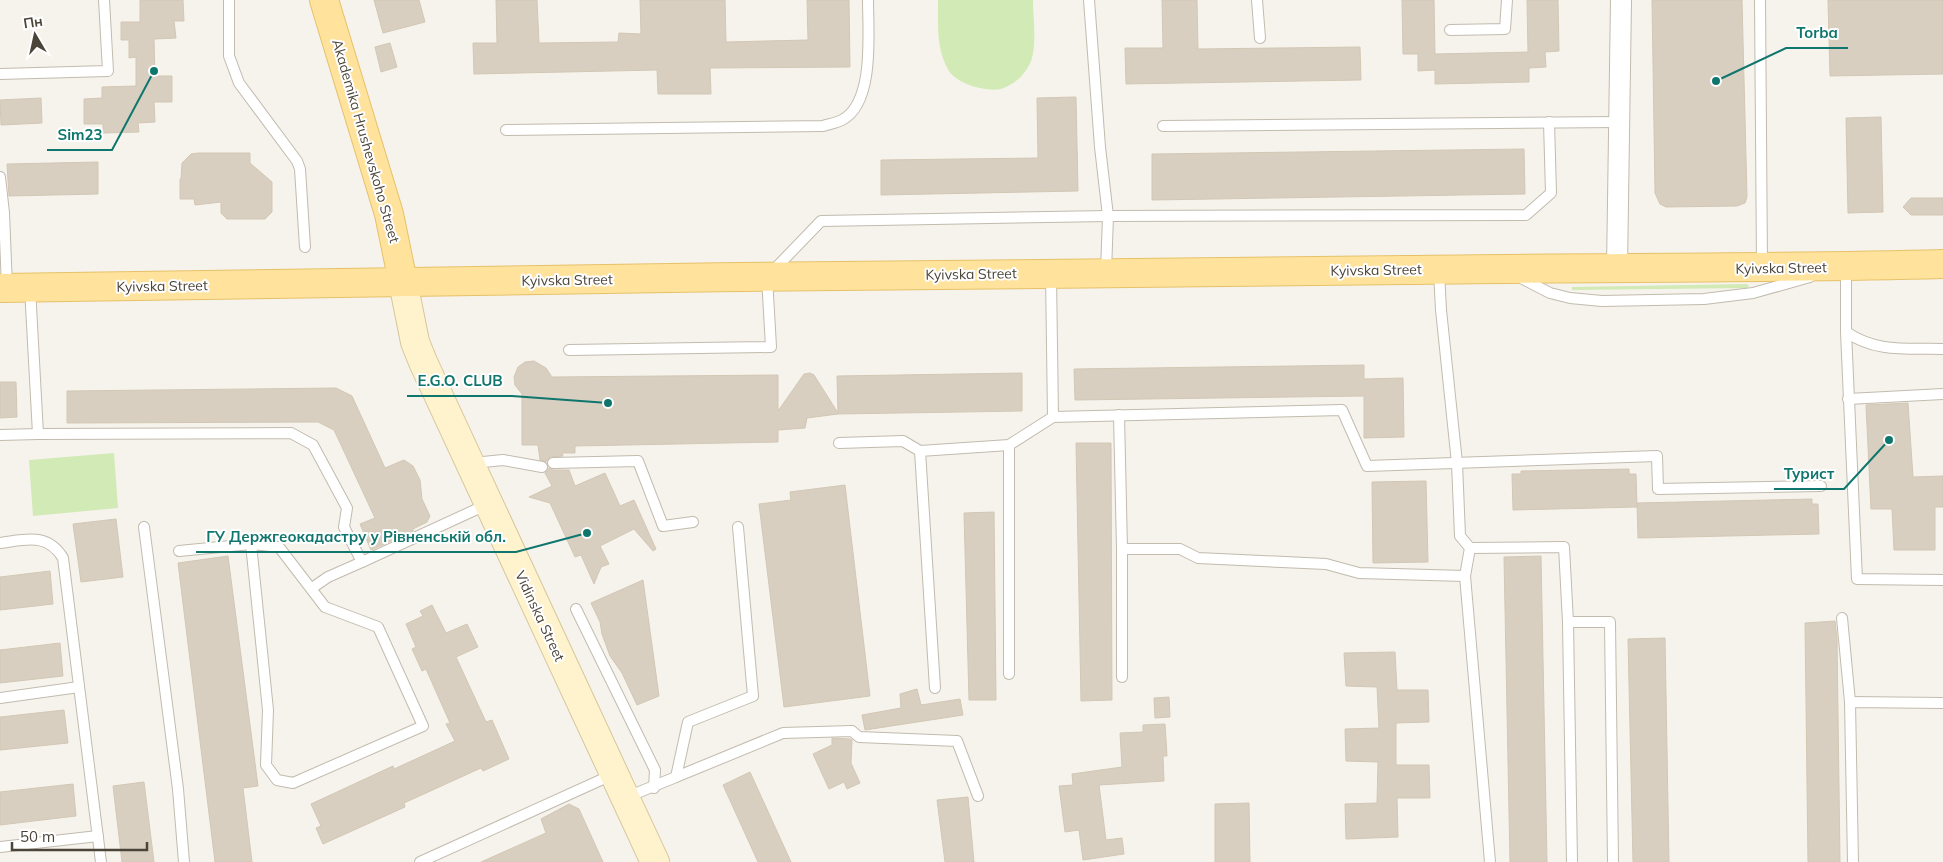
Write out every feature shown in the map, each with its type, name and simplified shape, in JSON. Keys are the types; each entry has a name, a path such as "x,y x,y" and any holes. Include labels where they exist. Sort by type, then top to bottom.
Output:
{"main road":[{"name":"Akademika Hrushevskoho Street","path":"324,0 389,214 403,282"},
{"name":"Kyivska Street","path":"12,288 1439,269 1846,267 1943,264"},
{"name":"Vidinska Street","path":"403,282 415,342 469,464 655,862"}],"street":[{"path":"1618,268 1620,0"}],"lane":[{"path":"0,74 108,71 104,0"},
{"path":"229,0 229,56 240,83 297,161 300,169 305,247"},
{"path":"506,130 823,126 843,120 854,108 867,76 868,0"},
{"path":"1089,0 1100,147 1108,216 1106,273"},
{"path":"1258,0 1260,38"},
{"path":"1450,30 1505,29 1506,0"},
{"path":"1760,0 1762,268"},
{"path":"569,350 770,346 767,277 821,221 1108,216 1526,215 1551,193 1549,122"},
{"path":"1163,126 1619,122"},
{"path":"0,177 12,288 38,434"},
{"path":"1504,269 1550,292 1570,298 1602,301 1704,298 1754,293 1846,267 1848,399 1857,579 1943,580"},
{"path":"1439,269 1441,310 1457,463 1460,536 1470,548 1465,576 1490,862"},
{"path":"1051,274 1053,417"},
{"path":"1846,332 1858,341 1879,347 1943,349"},
{"path":"1848,399 1943,394"},
{"path":"839,443 903,441 920,451 1009,445 1053,417 1342,410 1367,466 1657,456 1658,489 1821,486"},
{"path":"1118,415 1122,550 1122,677"},
{"path":"0,435 292,433 313,445 330,476 347,508 344,527 362,562"},
{"path":"1009,445 1009,674"},
{"path":"920,451 934,688"},
{"path":"469,464 503,460 542,467"},
{"path":"553,463 638,461 663,526 693,522"},
{"path":"312,588 328,577 488,504"},
{"path":"676,777 688,722 754,696 738,527"},
{"path":"144,528 178,789 184,862"},
{"path":"0,543 37,538 58,550 62,558 80,687 100,862"},
{"path":"178,551 251,544 279,547 325,606 378,627 423,726 293,783 277,780 266,765 268,710 251,544"},
{"path":"1470,548 1564,546 1568,622 1572,862"},
{"path":"1122,550 1180,549 1198,558 1326,564 1359,573 1465,576"},
{"path":"576,610 655,770 654,788"},
{"path":"1842,618 1850,702 1853,862"},
{"path":"1568,622 1610,622 1612,862"},
{"path":"0,698 80,687"},
{"path":"1850,702 1943,703"},
{"path":"420,862 620,786 654,788 783,733 852,731 861,742 957,741 978,796"},
{"path":"0,847 98,836"}],"green space":[{"path":"938,0 1033,0 1034,47 1031,61 1023,75 1010,85 995,90 972,86 953,76 945,63 940,46"},
{"path":"1747,284 1749,286 1747,288 1572,290 1572,287"},
{"path":"114,453 118,508 33,516 29,460"}],"building":[{"path":"140,0 183,0 184,21 174,21 176,38 154,39 155,76 172,76 172,102 154,102 155,122 138,123 139,132 103,133 103,124 84,124 84,99 102,98 102,87 136,86 136,57 129,58 129,40 121,40 121,22 140,22"},
{"path":"374,0 419,0 425,22 383,33"},
{"path":"496,0 537,0 539,43 618,42 619,33 641,34 640,0 725,0 726,42 808,40 807,0 849,0 850,67 710,68 711,94 658,94 657,70 474,74 473,43 497,43"},
{"path":"1162,0 1197,0 1198,49 1360,47 1361,80 1126,84 1125,48 1163,48"},
{"path":"1402,0 1434,0 1435,54 1528,52 1527,0 1558,0 1559,51 1545,52 1546,67 1529,68 1529,82 1435,84 1435,70 1418,71 1418,54 1403,54"},
{"path":"1652,0 1742,0 1747,197 1745,203 1737,206 1666,207 1660,204 1655,193"},
{"path":"1828,0 1943,0 1943,74 1830,76"},
{"path":"390,43 397,67 381,72 375,47"},
{"path":"1076,97 1078,191 881,195 881,160 1038,158 1037,98"},
{"path":"41,98 42,123 1,125 0,100"},
{"path":"1881,117 1883,212 1848,213 1846,118"},
{"path":"1524,149 1525,194 1152,200 1152,154"},
{"path":"250,153 250,163 272,182 272,212 265,219 227,219 221,213 221,202 195,205 194,199 180,199 182,163 191,154"},
{"path":"98,162 98,194 9,196 7,164"},
{"path":"1911,198 1943,198 1943,215 1911,215 1903,207"},
{"path":"534,361 546,368 552,377 778,375 778,411 804,374 810,373 814,375 838,413 837,376 1022,373 1022,411 838,414 807,418 805,428 778,430 778,442 575,446 575,453 562,453 563,456 550,457 546,462 540,460 538,445 522,445 522,394 515,385 514,377 518,367 525,362"},
{"path":"1364,365 1364,379 1403,378 1404,437 1364,438 1364,396 1075,400 1074,369"},
{"path":"0,382 16,382 17,417 0,418"},
{"path":"336,388 352,396 385,468 404,460 413,466 420,480 422,499 430,516 427,522 413,529 413,531 371,550 360,524 375,518 334,430 318,422 67,423 67,391"},
{"path":"1908,403 1913,477 1943,476 1943,507 1935,507 1935,550 1894,550 1892,509 1871,509 1866,405"},
{"path":"1076,443 1111,443 1112,700 1081,701"},
{"path":"549,468 553,470 569,470 575,486 605,473 620,506 634,500 656,549 653,551 634,529 600,546 609,564 601,567 594,584 581,555 575,557 550,503 529,497 552,486 545,473"},
{"path":"1629,469 1629,474 1636,474 1637,507 1513,510 1512,474 1521,474 1521,471"},
{"path":"1426,481 1428,562 1373,563 1372,482"},
{"path":"845,485 870,696 784,707 759,504 791,500 790,492"},
{"path":"1812,499 1812,504 1818,504 1819,534 1638,538 1637,503"},
{"path":"994,512 996,700 969,700 964,513"},
{"path":"116,519 123,577 81,582 73,524"},
{"path":"228,556 258,786 243,788 252,862 215,862 178,563"},
{"path":"1541,556 1547,862 1510,862 1504,557"},
{"path":"50,571 53,604 0,610 0,577"},
{"path":"643,580 659,696 637,705 622,673 610,656 600,622 591,603"},
{"path":"432,605 446,633 467,624 478,647 456,657 486,722 492,720 509,759 483,771 481,768 404,803 405,807 323,844 316,828 321,826 311,804 393,766 394,769 455,741 446,724 450,723 426,669 422,671 412,649 416,647 406,624 423,616 420,611"},
{"path":"1835,621 1837,639 1840,862 1808,862 1805,623"},
{"path":"1665,638 1669,862 1633,862 1628,639"},
{"path":"60,643 63,676 0,683 0,650"},
{"path":"1395,652 1397,690 1428,690 1429,722 1396,723 1396,765 1429,765 1430,798 1397,798 1398,837 1346,839 1345,804 1377,803 1378,762 1346,761 1345,729 1379,728 1377,687 1346,686 1344,653"},
{"path":"917,689 921,705 960,699 963,715 865,730 862,715 901,708 900,694"},
{"path":"1169,697 1170,717 1155,718 1154,698"},
{"path":"64,710 68,743 0,750 0,717"},
{"path":"1165,724 1167,756 1163,756 1164,781 1099,785 1106,840 1122,838 1124,854 1083,860 1079,830 1065,832 1059,786 1073,785 1072,774 1122,767 1120,733 1143,732 1143,725"},
{"path":"832,738 852,740 851,763 860,783 847,789 844,782 829,789 813,754 832,745"},
{"path":"750,772 791,862 758,862 723,785"},
{"path":"144,782 154,862 122,862 113,786"},
{"path":"73,784 76,816 0,825 0,792"},
{"path":"968,797 974,862 945,862 937,800"},
{"path":"1249,803 1250,862 1215,862 1215,804"},
{"path":"569,804 579,809 603,862 481,862 546,833 541,819"}],"place":[{"name":"Sim23","path":"154,71"},
{"name":"Torba","path":"1716,81"},
{"name":"E.G.O. CLUB","path":"608,403"},
{"name":"Турист","path":"1889,440"},
{"name":"ГУ Держгеокадастру у Рівненській обл.","path":"587,533"}]}
